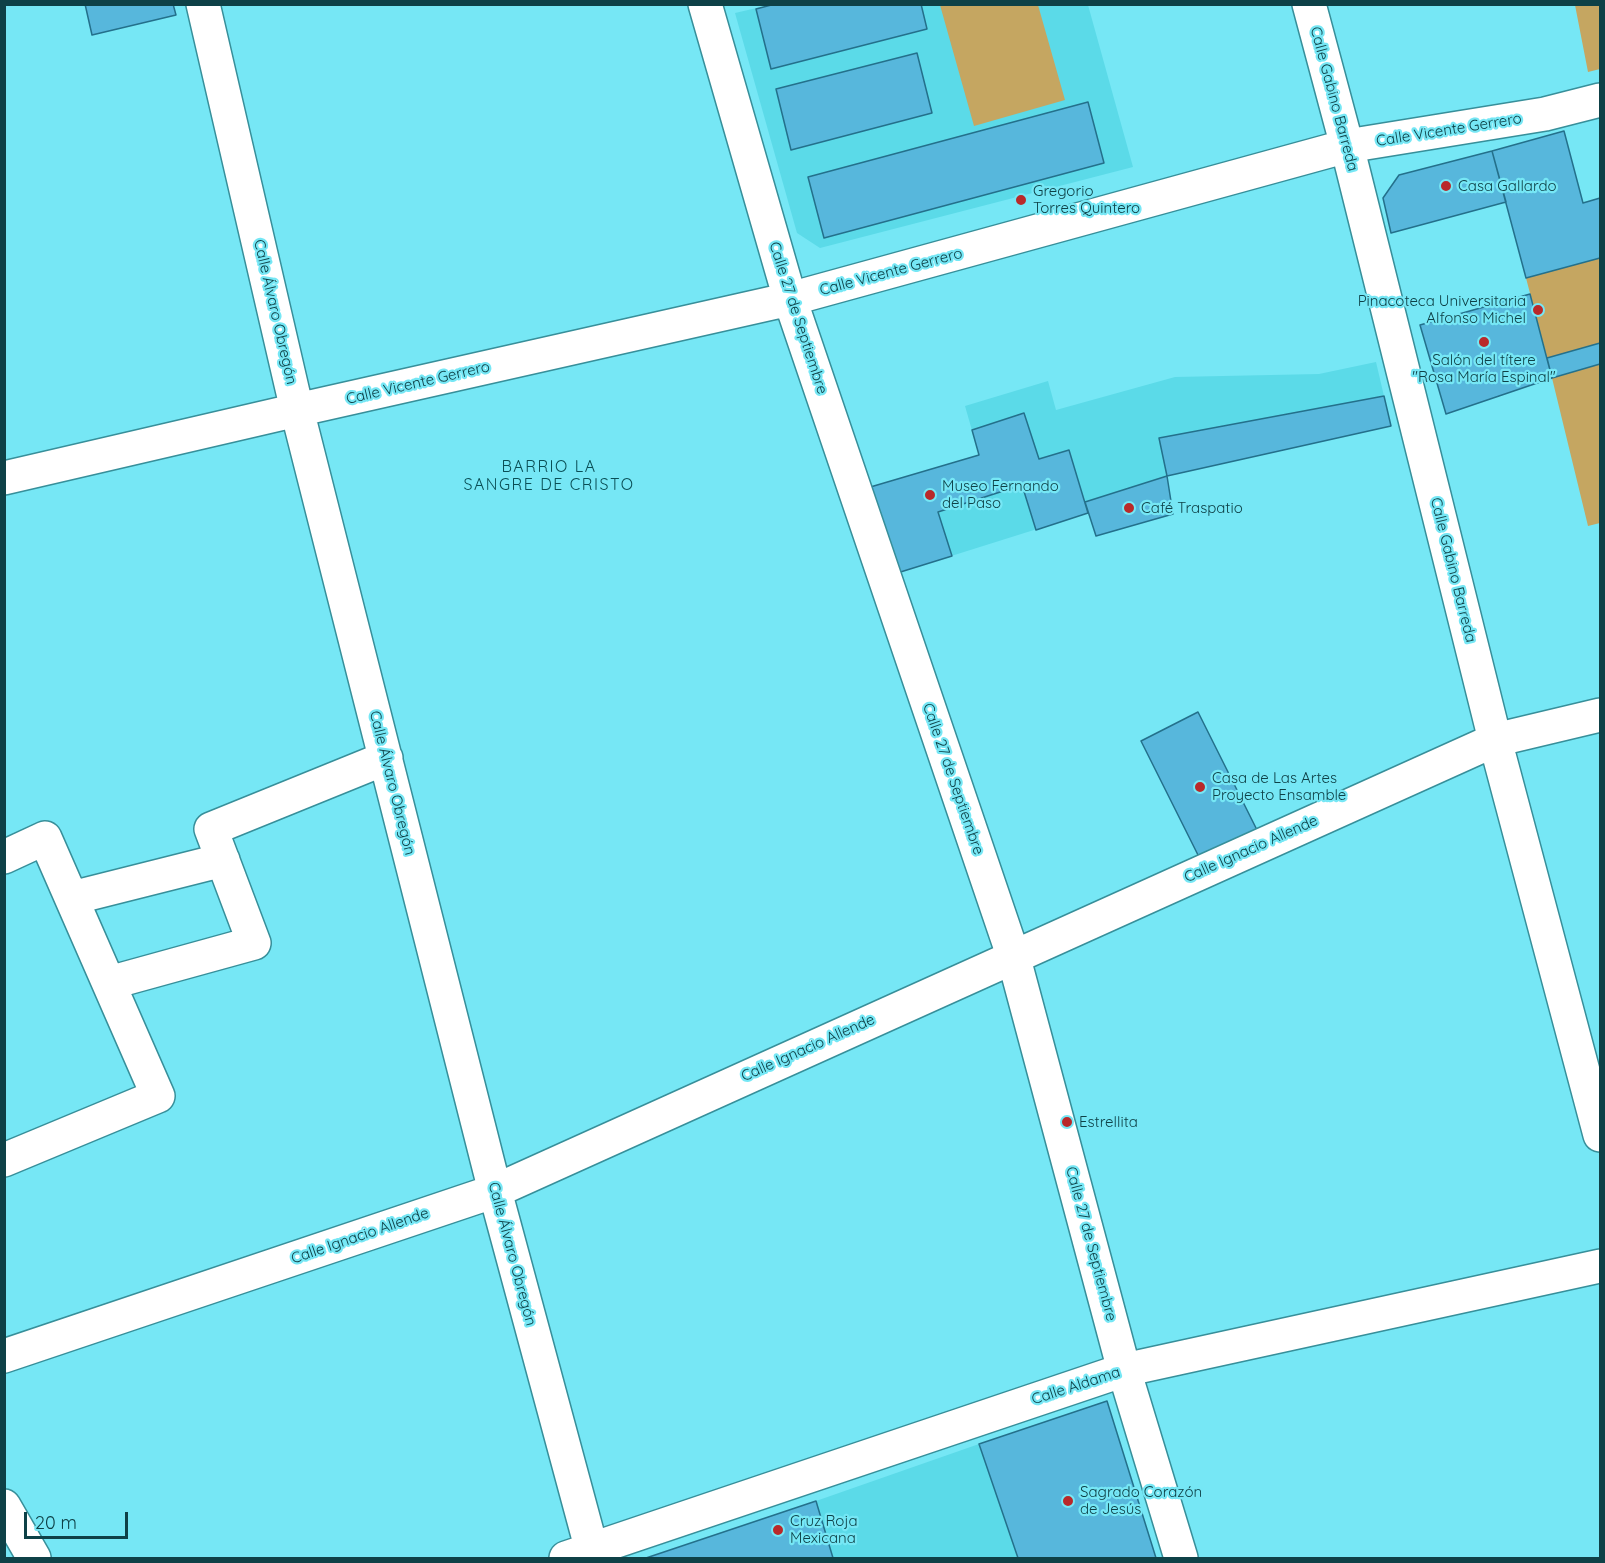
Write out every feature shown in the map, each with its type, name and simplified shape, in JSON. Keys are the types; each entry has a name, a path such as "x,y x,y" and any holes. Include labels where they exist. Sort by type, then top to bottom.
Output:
{"street":[{"name":"Calle Álvaro Obregón","path":"203,4 297,410 495,1191 584,1555"},
{"name":"Calle 27 de Septiembre","path":"705,4 790,299 1013,955 1124,1370 1181,1558"},
{"name":"Calle Gabino Barreda","path":"1309,4 1347,146 1495,740 1600,1135"},
{"name":"Calle Vicente Gerrero","path":"4,478 790,299 1347,146 1545,114 1600,100"},
{"name":"Calle Ignacio Allende","path":"4,1356 495,1191 1013,955 1495,740 1600,715"},
{"path":"109,983 254,943 211,829 386,758"},
{"path":"4,857 45,838 158,1096 4,1160"},
{"path":"72,898 223,860"},
{"name":"Calle Aldama","path":"584,1555 1124,1370 1600,1266"},
{"path":"4,1506 34,1558"}],"shaded area":[{"path":"774,4 1088,5 1133,167 820,248 797,233 735,13"},
{"path":"940,5 1038,5 1065,100 974,126"},
{"path":"1575,5 1600,5 1600,69 1588,72"},
{"path":"1600,258 1600,343 1547,358 1526,278"},
{"path":"1376,362 1391,426 1167,476 1173,514 1096,536 1088,513 894,574 867,488 979,455 965,406 1048,381 1056,410 1175,377 1319,374"},
{"path":"1600,364 1600,523 1588,526 1552,378"},
{"path":"979,1444 1018,1558 833,1558 816,1501"}],"building":[{"path":"85,4 173,4 176,15 92,35"},
{"path":"775,4 921,4 927,29 771,69 756,9"},
{"path":"917,53 932,113 791,150 776,89"},
{"path":"1088,102 1104,163 824,238 808,177"},
{"path":"1564,131 1583,203 1600,198 1600,258 1526,278 1492,151"},
{"name":"Casa Gallardo","path":"1492,151 1506,202 1391,233 1383,198 1399,175"},
{"name":"Salón del títere \"Rosa María Espinal\"","path":"1530,294 1552,378 1446,414 1420,325"},
{"path":"1600,343 1600,364 1552,378 1547,358"},
{"path":"1384,396 1391,426 1167,476 1159,438"},
{"name":"Museo Fernando del Paso","path":"1024,413 1039,459 1069,450 1088,513 1036,530 1022,485 938,512 952,556 894,574 867,488 979,455 972,430"},
{"name":"Café Traspatio","path":"1167,476 1173,514 1096,536 1085,502"},
{"name":"Casa de Las Artes Proyecto Ensamble","path":"1198,712 1259,834 1202,863 1141,741"},
{"name":"Sagrado Corazón de Jesús","path":"1107,1401 1156,1558 1018,1558 979,1444"},
{"name":"Cruz Roja Mexicana","path":"816,1501 833,1558 646,1558"}],"place":[{"name":"Casa Gallardo","path":"1446,186"},
{"name":"Gregorio Torres Quintero","path":"1021,200"},
{"name":"Pinacoteca Universitaria Alfonso Michel","path":"1538,310"},
{"name":"Salón del títere \"Rosa María Espinal\"","path":"1484,342"},
{"name":"Museo Fernando del Paso","path":"930,495"},
{"name":"Café Traspatio","path":"1129,508"},
{"name":"Casa de Las Artes Proyecto Ensamble","path":"1200,787"},
{"name":"Estrellita","path":"1067,1122"},
{"name":"Sagrado Corazón de Jesús","path":"1068,1501"},
{"name":"Cruz Roja Mexicana","path":"778,1530"}],"district":[{"name":"BARRIO LA SANGRE DE CRISTO","path":"549,476"}]}
